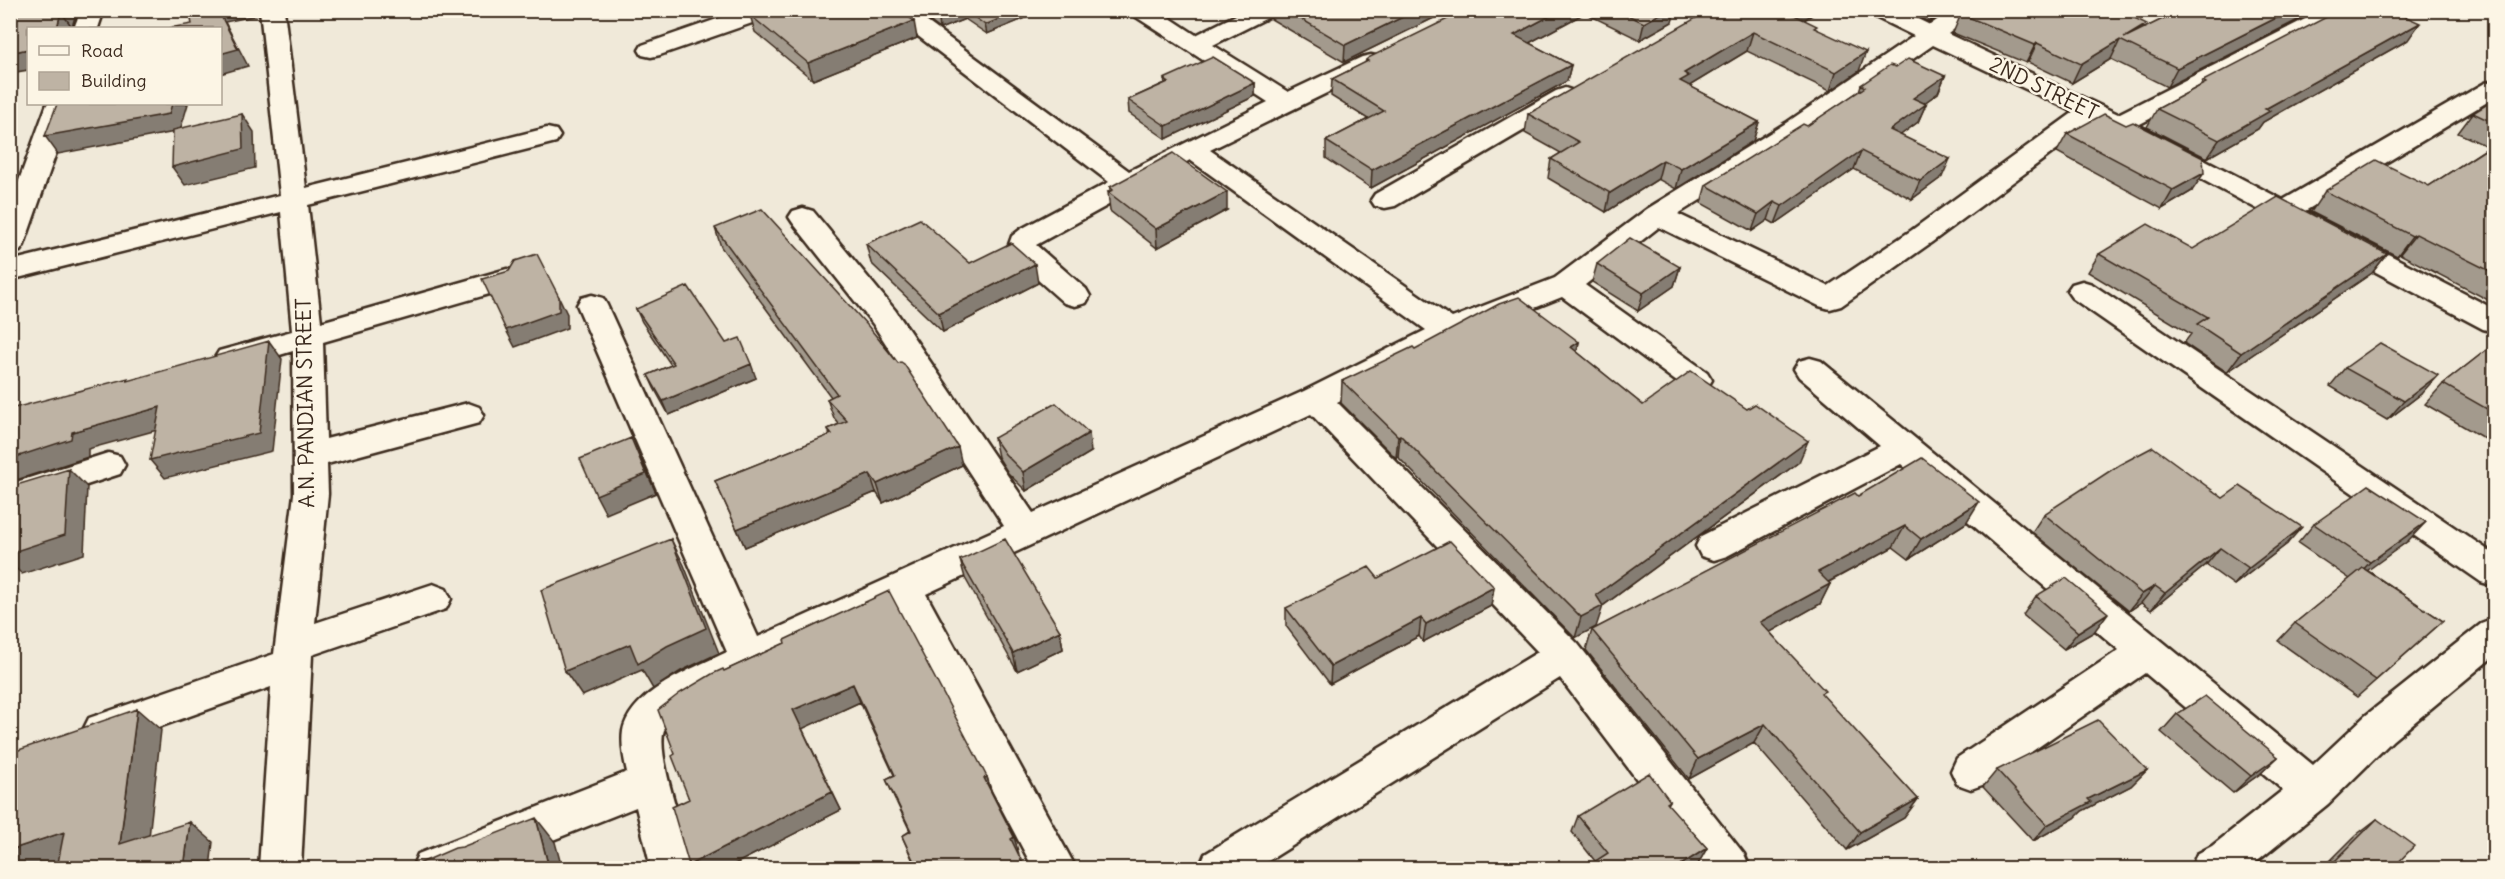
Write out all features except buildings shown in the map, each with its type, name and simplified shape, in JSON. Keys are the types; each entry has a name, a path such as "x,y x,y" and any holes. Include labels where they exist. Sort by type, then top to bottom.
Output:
{"street":[{"path":"87,27 93,10"},
{"name":"A.N. PANDIAN STREET","path":"272,10 308,339 310,456 310,494 292,655 280,868"},
{"path":"651,50 767,10"},
{"path":"895,10 1127,183"},
{"path":"1141,10 1287,103"},
{"path":"1196,44 1265,10"},
{"name":"2ND STREET","path":"1879,10 1934,34 2092,111 2494,322"},
{"path":"434,868 650,782 645,762 644,729 649,718 663,704 750,659 1316,399 1449,331 1565,285 1657,215 1795,129 1967,10"},
{"path":"2117,124 2342,10"},
{"path":"1075,296 1021,250 1022,242 1191,149 1390,52"},
{"path":"1385,200 1581,87"},
{"path":"2285,211 2494,88"},
{"path":"10,245 60,105"},
{"path":"1657,215 1830,299 1922,236 2092,111"},
{"path":"10,271 547,136"},
{"path":"1191,149 1449,331"},
{"path":"803,218 884,317 1026,531"},
{"path":"205,366 308,339 507,279"},
{"path":"1565,285 1696,380"},
{"path":"2082,291 2494,572"},
{"path":"2469,308 2494,291"},
{"path":"592,305 750,659"},
{"path":"1810,369 2314,791"},
{"path":"1316,399 1565,655 1729,868"},
{"path":"310,456 468,415"},
{"path":"1714,546 1904,448"},
{"path":"10,497 108,465"},
{"path":"904,588 1055,868"},
{"path":"67,743 433,599"},
{"path":"2225,866 2314,791 2379,728 2494,635"},
{"path":"1971,771 2147,651"},
{"path":"1220,868 1565,655"},
{"path":"645,762 672,868"}]}
